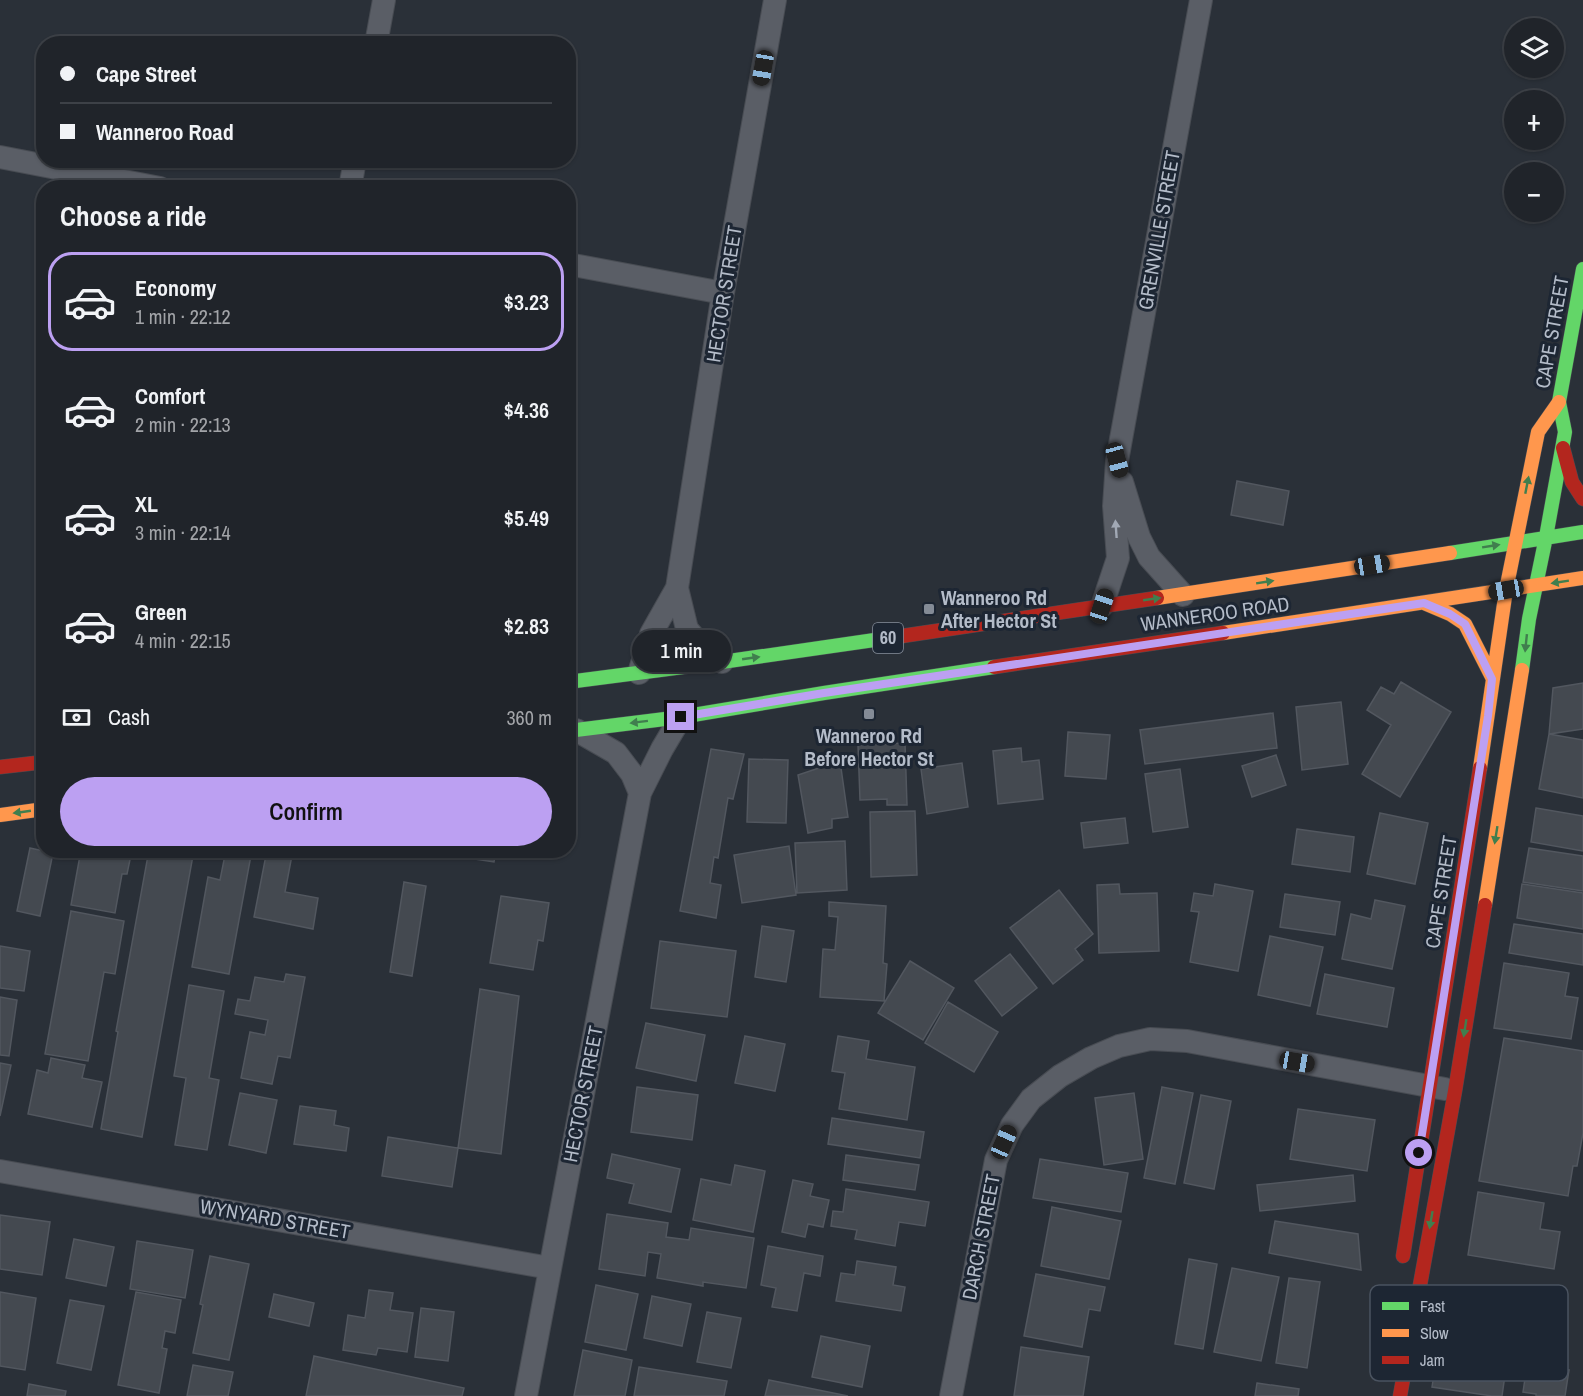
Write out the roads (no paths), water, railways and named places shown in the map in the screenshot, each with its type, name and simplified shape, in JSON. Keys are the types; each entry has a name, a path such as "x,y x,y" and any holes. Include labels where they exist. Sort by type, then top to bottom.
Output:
{"main road":[{"name":"CAPE STREET","path":"1420,1285 1455,1091 1529,619 1565,432 1559,402 1583,269"},
{"name":"CAPE STREET","path":"1402,1264 1506,590 1538,432 1559,402"},
{"path":"1562,444 1572,482 1583,499"},
{"name":"WANNEROO ROAD","path":"576,681 723,662 1183,595 1583,532"},
{"name":"WANNEROO ROAD","path":"576,730 681,717 824,693 1583,578"},
{"path":"1424,603 1450,614 1465,624 1492,679"},
{"path":"0,767 36,763"},
{"path":"0,815 36,809"},
{"name":"CAPE STREET","path":"1400,1396 1403,1381"}],"street":[{"path":"377,36 384,0"},
{"name":"HECTOR STREET","path":"639,673 651,634 677,588 723,293 775,0"},
{"name":"GRENVILLE STREET","path":"1102,606 1118,558 1114,506 1117,460 1201,0"},
{"path":"0,157 36,164"},
{"path":"57,168 119,180"},
{"path":"576,265 723,293"},
{"name":"GRENVILLE STREET","path":"1117,460 1139,537 1149,557 1183,595"},
{"name":"HECTOR STREET","path":"677,588 687,629 703,648 723,662"},
{"name":"HECTOR STREET","path":"526,1396 640,793 662,748 681,717"},
{"path":"576,733 616,753 632,774 640,793"},
{"name":"DARCH STREET","path":"951,1396 996,1160 1012,1125 1030,1099 1060,1076 1091,1058 1119,1046 1150,1039 1187,1041 1455,1091"},
{"name":"WYNYARD STREET","path":"0,1171 550,1268"}],"place":[{"name":"Wanneroo Rd After Hector St","path":"929,609"},
{"name":"Wanneroo Rd Before Hector St","path":"869,714"}]}
